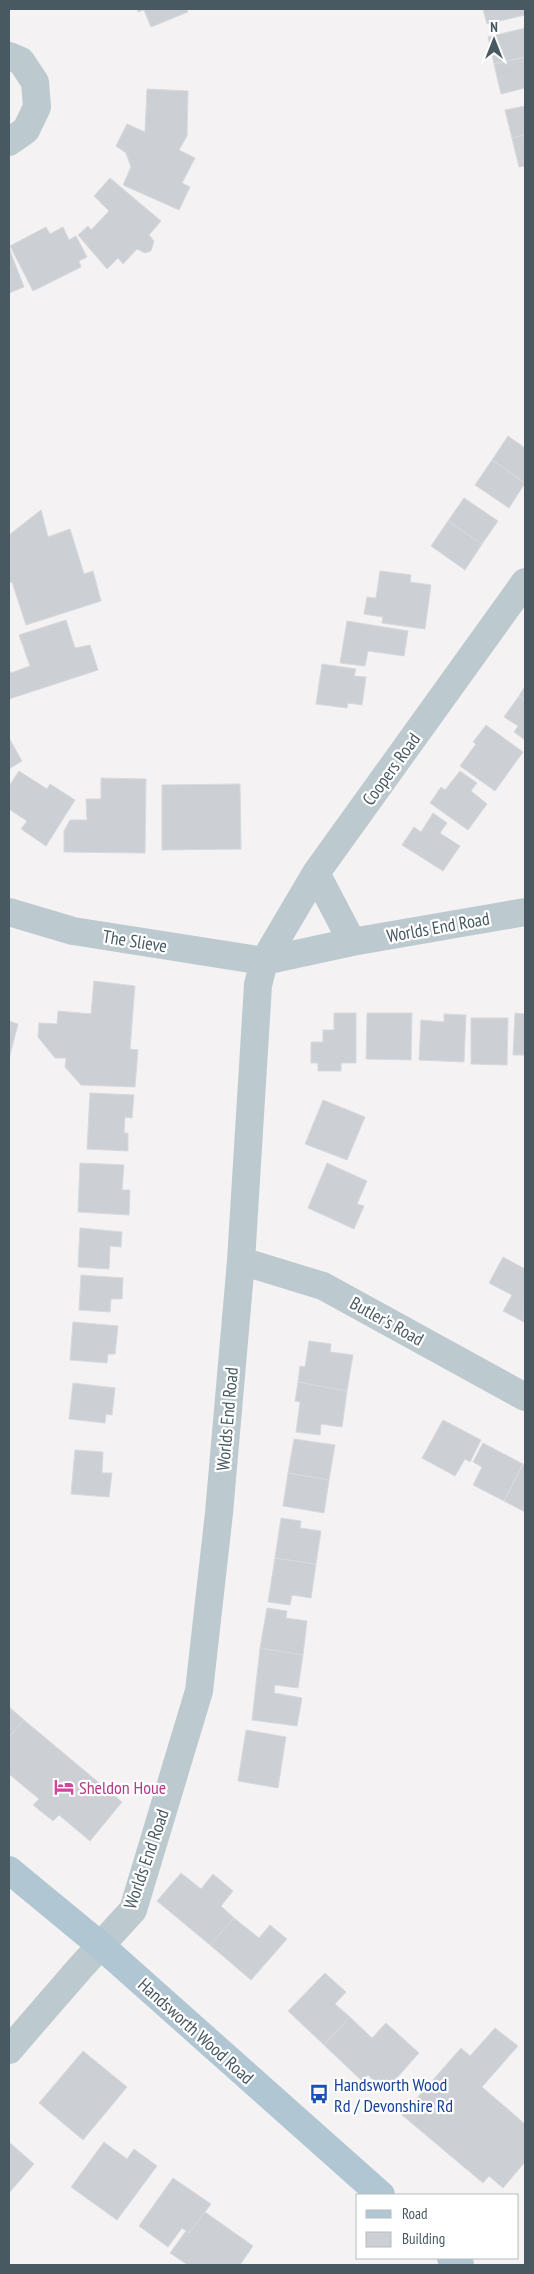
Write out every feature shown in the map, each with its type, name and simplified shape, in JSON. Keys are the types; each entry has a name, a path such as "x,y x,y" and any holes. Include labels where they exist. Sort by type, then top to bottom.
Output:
{"main road":[{"name":"Handsworth Wood Road","path":"9,1870 100,1946 380,2194"}],"street":[{"path":"9,56 21,61 35,82 37,107 26,130 9,142"},
{"name":"Coopers Road","path":"264,961 316,872 525,582"},
{"path":"316,872 352,942"},
{"name":"The Slieve","path":"9,912 73,931 264,961"},
{"name":"Worlds End Road","path":"9,2050 133,1910 199,1691 219,1513 241,1261 258,985 264,961 352,942 525,912"},
{"name":"Butler's Road","path":"241,1261 323,1286 525,1397"}],"building":[{"path":"137,9 186,9 188,12 151,27 144,10 138,12"},
{"path":"483,9 525,9 525,15 487,24"},
{"path":"525,28 525,57 494,64 488,37"},
{"path":"525,57 525,88 501,94 494,64"},
{"path":"147,89 188,91 187,136 179,150 195,158 182,183 190,187 179,210 123,185 131,167 126,153 116,146 127,124 145,132"},
{"path":"525,106 525,135 512,138 505,110"},
{"path":"525,135 525,166 519,167 512,138"},
{"path":"110,178 161,221 149,235 154,241 151,251 145,253 137,249 123,264 118,258 107,269 78,235 88,226 91,230 109,211 94,196"},
{"path":"46,227 50,234 63,227 69,240 76,236 87,257 79,261 81,267 33,291 10,246"},
{"path":"9,248 24,287 9,293"},
{"path":"508,436 525,448 525,483 492,460"},
{"path":"492,460 525,483 509,508 475,485"},
{"path":"464,498 498,521 482,544 448,521"},
{"path":"41,510 48,537 70,529 84,574 93,571 101,601 26,625 12,582 9,583 9,535"},
{"path":"448,521 482,544 465,570 431,546"},
{"path":"380,571 411,575 410,582 431,585 425,629 382,623 383,617 364,614 367,597 376,598"},
{"path":"66,620 75,648 90,645 98,670 9,699 9,669 11,673 30,666 19,635"},
{"path":"347,621 408,631 404,656 368,651 365,666 340,663"},
{"path":"322,664 356,669 354,676 366,677 362,705 348,703 347,708 316,704"},
{"path":"525,686 525,700 519,696"},
{"path":"519,696 525,700 525,740 514,732 518,726 504,717"},
{"path":"486,725 523,752 495,791 460,766 476,744 473,742"},
{"path":"9,738 22,761 9,769"},
{"path":"19,771 47,789 50,784 75,800 46,846 21,829 27,821 9,809 9,786"},
{"path":"460,771 477,783 471,791 487,804 468,830 430,803 441,787 445,790"},
{"path":"101,778 146,779 145,853 64,852 64,831 70,820 87,820 86,799 101,799"},
{"path":"240,784 241,849 162,850 162,785"},
{"path":"433,813 447,823 440,833 460,846 443,871 402,845 414,827 421,832"},
{"path":"94,981 135,986 130,1049 138,1050 135,1087 81,1085 65,1067 66,1058 55,1058 38,1037 39,1023 57,1024 58,1011 91,1014"},
{"path":"334,1013 356,1013 356,1063 341,1063 341,1071 318,1071 318,1063 311,1063 311,1042 323,1042 323,1030 334,1030"},
{"path":"367,1013 412,1013 411,1060 366,1059"},
{"path":"515,1013 525,1014 525,1055 513,1055"},
{"path":"444,1014 466,1015 464,1062 419,1060 421,1020 444,1022"},
{"path":"471,1018 508,1018 507,1065 471,1064"},
{"path":"9,1021 18,1024 9,1059"},
{"path":"90,1093 134,1095 132,1118 125,1117 124,1133 128,1133 128,1151 87,1149"},
{"path":"323,1100 365,1117 347,1160 305,1144"},
{"path":"80,1163 124,1165 122,1190 130,1190 129,1215 78,1212"},
{"path":"327,1163 367,1181 357,1204 364,1206 354,1229 308,1208"},
{"path":"80,1228 122,1232 121,1247 110,1246 109,1269 78,1267"},
{"path":"503,1257 525,1269 524,1322 503,1311 512,1295 489,1283"},
{"path":"81,1275 123,1278 122,1299 111,1299 110,1312 79,1310"},
{"path":"73,1322 118,1326 115,1354 108,1354 107,1363 70,1360"},
{"path":"309,1341 331,1344 330,1352 353,1355 347,1391 298,1382 300,1366 305,1367"},
{"path":"298,1382 347,1391 342,1427 321,1424 320,1435 296,1432 300,1402 295,1401"},
{"path":"73,1383 115,1388 112,1415 106,1414 105,1423 69,1419"},
{"path":"443,1420 481,1440 470,1462 465,1459 455,1476 422,1458"},
{"path":"294,1439 335,1445 329,1480 288,1473"},
{"path":"483,1443 523,1464 504,1501 473,1485 482,1467 473,1462"},
{"path":"75,1450 103,1452 102,1473 112,1473 109,1497 71,1494"},
{"path":"523,1464 525,1465 525,1512 504,1501"},
{"path":"288,1473 329,1480 324,1513 283,1506"},
{"path":"281,1518 301,1521 300,1528 321,1531 316,1564 275,1558"},
{"path":"275,1558 316,1564 311,1598 292,1595 290,1605 268,1602"},
{"path":"267,1608 287,1611 286,1618 307,1621 303,1655 260,1648"},
{"path":"260,1648 303,1655 298,1688 275,1685 274,1693 302,1698 297,1726 252,1720"},
{"path":"9,1707 24,1720 9,1737"},
{"name":"Sheldon Houe","path":"24,1720 122,1802 90,1841 59,1815 53,1821 33,1805 39,1799 9,1774 9,1737"},
{"path":"246,1730 286,1737 278,1788 238,1781"},
{"path":"181,1873 201,1889 213,1874 233,1891 221,1906 234,1918 210,1945 157,1901"},
{"path":"234,1918 259,1938 270,1925 287,1939 251,1980 210,1945"},
{"path":"325,1973 346,1992 335,2004 350,2017 324,2045 288,2011"},
{"path":"350,2017 372,2038 386,2023 419,2053 385,2091 368,2075 362,2081 324,2045"},
{"path":"495,2028 518,2046 482,2087 525,2124 525,2162 503,2188 489,2176 483,2183 402,2115 461,2048 470,2056"},
{"path":"83,2051 127,2087 83,2140 39,2103"},
{"path":"9,2142 34,2164 9,2193"},
{"path":"104,2142 127,2159 134,2149 157,2166 117,2220 71,2187"},
{"path":"173,2178 211,2204 189,2233 182,2228 168,2247 139,2226"},
{"path":"205,2212 253,2246 240,2265 188,2265 170,2253 186,2231 189,2233"}],"place":[{"name":"Sheldon Houe","path":"64,1787"},
{"name":"Handsworth Wood Rd / Devonshire Rd","path":"319,2094"}]}
